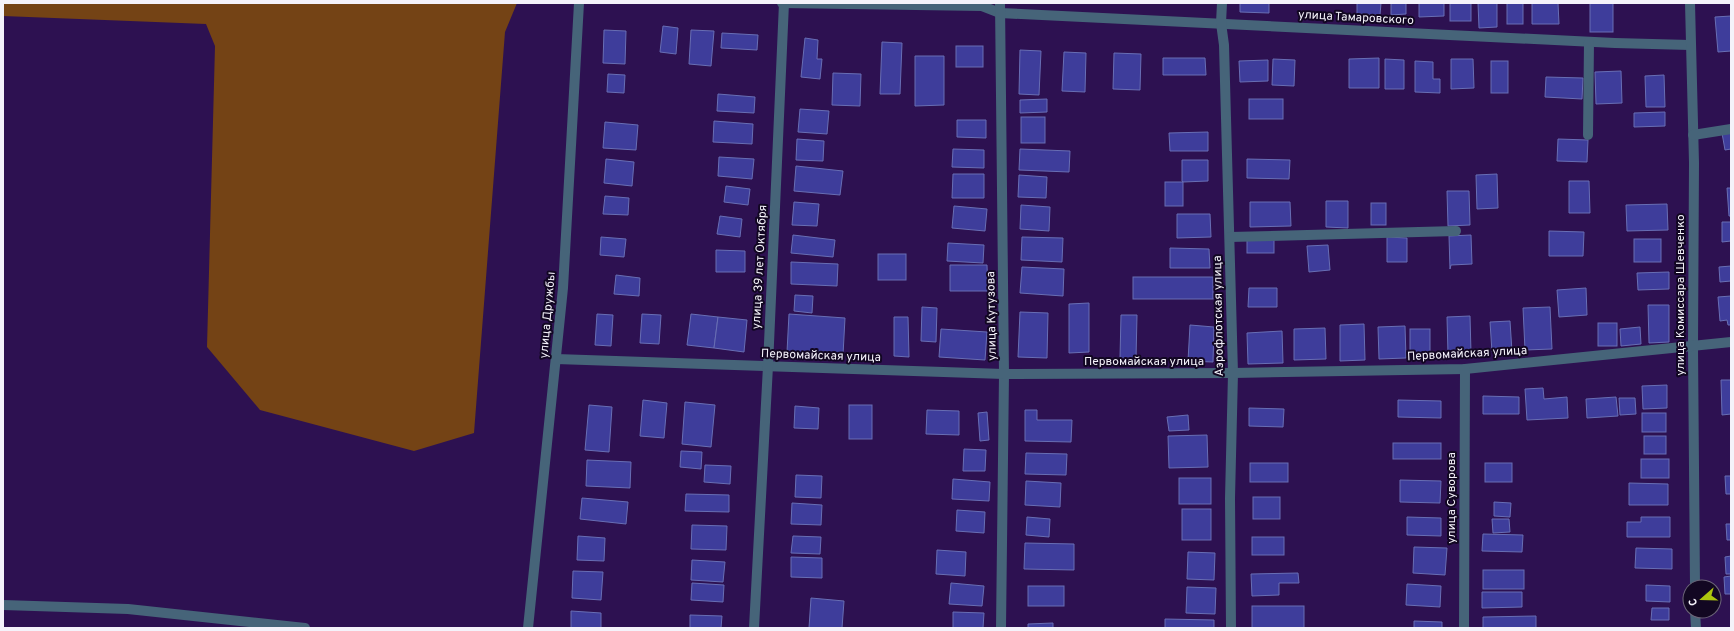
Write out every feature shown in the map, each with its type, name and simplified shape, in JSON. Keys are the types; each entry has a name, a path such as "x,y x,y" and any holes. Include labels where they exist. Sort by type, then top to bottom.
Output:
{"street":[{"path":"570,3 580,3"},
{"name":"улица Дружбы","path":"528,628 563,288 580,3"},
{"name":"улица Тамаровского","path":"783,3 982,6 1221,23 1589,42 1690,44"},
{"name":"улица 39 лет Октября","path":"754,628 768,366 783,3"},
{"name":"Аэрофлотская улица","path":"1222,3 1221,23 1224,45 1233,373 1230,498 1231,628"},
{"name":"улица Комиссара Шевченко","path":"1690,3 1693,135 1695,579"},
{"name":"улица Кутузова","path":"1000,8 1004,374 1001,628"},
{"path":"1588,135 1589,42"},
{"path":"1693,135 1731,129"},
{"path":"1230,237 1456,231"},
{"name":"Первомайская улица","path":"556,359 1004,374 1233,373 1465,369 1731,342"},
{"name":"улица Суворова","path":"1464,628 1465,369"},
{"path":"3,605 128,609 306,628"}],"shaded area":[{"path":"3,3 517,3 505,32 474,433 414,451 260,410 207,347 215,46 206,24 3,16"}],"building":[{"path":"1240,3 1269,3 1269,13 1240,12"},
{"path":"1357,3 1381,3 1380,15 1357,14"},
{"path":"1391,3 1406,3 1406,14 1391,15"},
{"path":"1419,3 1444,3 1444,16 1419,17"},
{"path":"1450,3 1471,3 1471,21 1450,21"},
{"path":"1478,3 1497,3 1497,27 1479,28"},
{"path":"1507,3 1523,3 1523,24 1507,24"},
{"path":"1532,3 1558,3 1559,24 1532,24"},
{"path":"1590,3 1613,3 1613,32 1590,32"},
{"path":"1731,16 1731,51 1718,52 1715,17"},
{"path":"663,26 678,28 676,54 660,52"},
{"path":"604,30 626,31 625,64 603,63"},
{"path":"691,30 714,31 711,66 689,64"},
{"path":"722,33 758,35 757,50 721,48"},
{"path":"805,38 818,40 817,59 822,59 820,79 801,77"},
{"path":"882,42 902,43 900,94 880,94"},
{"path":"956,46 983,46 983,67 956,67"},
{"path":"1020,50 1041,51 1039,95 1019,94"},
{"path":"1064,52 1086,53 1085,92 1062,91"},
{"path":"1114,53 1141,54 1140,90 1113,89"},
{"path":"915,56 944,56 944,105 915,106"},
{"path":"1163,58 1205,58 1206,75 1163,75"},
{"path":"1379,58 1379,88 1349,88 1349,59"},
{"path":"1273,59 1295,60 1294,86 1272,85"},
{"path":"1385,59 1404,60 1404,89 1385,89"},
{"path":"1451,59 1473,59 1474,88 1451,89"},
{"path":"1268,60 1268,81 1240,82 1239,61"},
{"path":"1415,61 1433,62 1433,79 1440,79 1440,93 1415,92"},
{"path":"1491,61 1508,61 1508,93 1491,93"},
{"path":"1621,71 1622,103 1596,104 1595,72"},
{"path":"833,73 861,74 860,106 832,105"},
{"path":"608,74 625,75 624,93 607,92"},
{"path":"1664,75 1665,107 1646,107 1645,76"},
{"path":"1546,77 1583,78 1582,99 1545,97"},
{"path":"718,94 755,97 754,113 717,111"},
{"path":"1047,99 1047,112 1020,113 1020,100"},
{"path":"1249,99 1283,99 1283,119 1249,119"},
{"path":"800,109 829,111 827,134 798,132"},
{"path":"1665,112 1665,126 1634,127 1634,113"},
{"path":"1021,117 1045,117 1045,143 1021,143"},
{"path":"957,120 986,120 986,138 957,137"},
{"path":"714,121 753,124 752,144 713,142"},
{"path":"605,122 638,125 636,150 603,148"},
{"path":"1208,132 1208,151 1170,151 1169,133"},
{"path":"1731,132 1731,149 1725,150 1722,133"},
{"path":"797,139 824,141 823,161 796,160"},
{"path":"1558,139 1588,140 1587,162 1557,161"},
{"path":"953,149 984,150 984,168 952,167"},
{"path":"1020,149 1070,151 1069,172 1019,170"},
{"path":"719,157 754,159 752,179 718,176"},
{"path":"606,159 634,162 632,186 604,183"},
{"path":"1247,159 1290,160 1289,179 1247,178"},
{"path":"1182,160 1208,160 1208,181 1183,182"},
{"path":"796,166 843,171 840,195 794,191"},
{"path":"953,174 984,174 984,198 952,198"},
{"path":"1497,174 1498,208 1477,209 1476,175"},
{"path":"1019,175 1047,177 1046,198 1018,197"},
{"path":"1569,181 1589,181 1590,213 1569,213"},
{"path":"1165,182 1183,182 1183,206 1165,206"},
{"path":"726,186 750,189 748,205 724,202"},
{"path":"1727,188 1731,188 1731,216 1729,216"},
{"path":"1447,191 1469,191 1470,225 1448,226"},
{"path":"605,196 629,198 628,215 603,214"},
{"path":"1326,201 1348,201 1348,228 1326,227"},
{"path":"794,202 819,204 817,226 792,225"},
{"path":"1250,202 1290,202 1291,226 1250,227"},
{"path":"1371,203 1386,203 1386,225 1371,225"},
{"path":"1667,204 1668,230 1627,231 1626,205"},
{"path":"1021,205 1050,207 1049,231 1020,229"},
{"path":"954,206 987,209 985,231 952,228"},
{"path":"1177,214 1210,214 1211,237 1177,238"},
{"path":"720,216 742,219 740,237 717,234"},
{"path":"1722,222 1731,222 1731,241 1722,242"},
{"path":"1549,231 1584,232 1583,256 1549,256"},
{"path":"793,235 835,240 833,257 791,253"},
{"path":"1471,235 1472,264 1451,265 1450,269 1449,236"},
{"path":"601,237 626,239 624,257 600,255"},
{"path":"1022,237 1063,238 1062,262 1021,260"},
{"path":"1387,237 1407,238 1407,262 1387,262"},
{"path":"1247,238 1274,238 1274,253 1247,253"},
{"path":"1634,239 1661,239 1661,262 1634,262"},
{"path":"948,243 984,245 983,263 947,261"},
{"path":"1328,245 1330,270 1309,272 1307,246"},
{"path":"1170,248 1209,249 1210,268 1170,268"},
{"path":"716,250 745,251 745,272 716,272"},
{"path":"878,254 906,254 906,280 878,280"},
{"path":"791,262 838,264 837,286 791,284"},
{"path":"950,265 987,265 988,291 950,291"},
{"path":"1731,266 1731,281 1720,282 1719,267"},
{"path":"1022,267 1064,269 1063,296 1020,293"},
{"path":"1669,272 1669,289 1638,290 1637,273"},
{"path":"616,275 640,278 639,296 614,294"},
{"path":"1133,277 1213,277 1213,299 1133,299"},
{"path":"1249,288 1277,288 1277,307 1248,307"},
{"path":"1586,288 1587,315 1559,317 1557,290"},
{"path":"795,295 813,296 812,313 794,311"},
{"path":"1731,296 1731,325 1728,325 1727,320 1720,321 1718,297"},
{"path":"1089,303 1089,352 1069,353 1069,304"},
{"path":"1648,305 1669,305 1669,342 1649,343"},
{"path":"922,307 937,308 936,342 921,341"},
{"path":"1550,307 1552,349 1525,350 1523,308"},
{"path":"1020,312 1048,313 1047,358 1018,357"},
{"path":"597,314 613,315 611,346 595,345"},
{"path":"642,314 661,315 659,344 640,343"},
{"path":"691,314 718,317 714,348 687,345"},
{"path":"789,314 845,318 843,355 787,352"},
{"path":"1121,315 1137,315 1136,359 1120,358"},
{"path":"1470,316 1471,353 1448,354 1447,317"},
{"path":"718,317 747,320 744,352 714,348"},
{"path":"894,317 908,317 909,357 894,356"},
{"path":"1510,321 1512,352 1492,352 1490,322"},
{"path":"1598,323 1617,323 1617,346 1598,346"},
{"path":"1364,324 1365,360 1340,361 1340,325"},
{"path":"1190,325 1214,327 1213,362 1188,361"},
{"path":"1405,326 1406,358 1379,359 1378,327"},
{"path":"1640,327 1641,344 1621,346 1620,329"},
{"path":"1325,328 1326,359 1294,360 1294,329"},
{"path":"941,329 987,332 985,360 939,357"},
{"path":"1410,329 1430,329 1430,354 1410,354"},
{"path":"1282,331 1283,363 1248,364 1247,333"},
{"path":"1721,380 1731,380 1731,414 1722,415"},
{"path":"1667,385 1667,408 1643,409 1642,386"},
{"path":"1543,388 1544,399 1567,397 1568,418 1527,420 1525,389"},
{"path":"1483,396 1519,397 1519,414 1483,414"},
{"path":"1616,397 1618,416 1587,418 1586,399"},
{"path":"1619,398 1635,398 1636,414 1620,415"},
{"path":"643,400 667,403 664,438 640,436"},
{"path":"1398,400 1441,401 1441,418 1398,417"},
{"path":"685,402 715,405 711,447 682,444"},
{"path":"589,405 612,407 609,452 585,450"},
{"path":"849,405 872,405 872,439 849,439"},
{"path":"795,406 819,408 818,429 794,428"},
{"path":"1249,408 1284,409 1283,427 1249,426"},
{"path":"927,410 959,411 959,435 926,434"},
{"path":"1025,410 1037,410 1037,420 1072,420 1071,442 1025,441"},
{"path":"987,412 989,440 980,441 978,413"},
{"path":"1642,413 1666,413 1666,432 1642,432"},
{"path":"1188,415 1189,430 1169,431 1167,417"},
{"path":"1207,435 1208,467 1169,468 1168,436"},
{"path":"1644,436 1666,436 1666,454 1644,454"},
{"path":"1393,443 1441,443 1441,459 1393,459"},
{"path":"964,449 986,450 985,471 963,471"},
{"path":"681,451 702,452 701,469 680,467"},
{"path":"1026,453 1067,454 1066,475 1025,474"},
{"path":"1641,459 1669,459 1669,478 1641,478"},
{"path":"587,460 631,462 630,488 586,486"},
{"path":"1250,463 1288,463 1288,482 1250,482"},
{"path":"1485,463 1512,463 1512,482 1485,482"},
{"path":"705,465 731,466 730,484 704,482"},
{"path":"796,475 822,476 821,498 795,497"},
{"path":"1725,476 1731,476 1731,494 1726,494"},
{"path":"1179,478 1211,478 1211,504 1179,504"},
{"path":"953,479 990,482 989,501 952,499"},
{"path":"1400,480 1441,481 1440,503 1400,502"},
{"path":"1026,481 1061,483 1060,507 1025,505"},
{"path":"1629,483 1668,484 1668,505 1629,505"},
{"path":"686,494 729,495 729,512 685,511"},
{"path":"1253,497 1280,497 1280,519 1253,519"},
{"path":"582,498 628,502 626,524 580,519"},
{"path":"1494,502 1511,503 1510,517 1494,516"},
{"path":"792,503 822,505 821,525 791,524"},
{"path":"1182,509 1211,509 1211,540 1182,540"},
{"path":"957,510 985,512 984,533 956,531"},
{"path":"1027,517 1050,519 1049,537 1026,535"},
{"path":"1407,517 1441,518 1441,536 1407,535"},
{"path":"1641,517 1670,517 1670,537 1627,537 1627,522 1641,522"},
{"path":"1492,519 1509,519 1510,532 1493,533"},
{"path":"1726,524 1731,524 1731,540 1727,540"},
{"path":"692,525 727,526 726,550 691,549"},
{"path":"1483,534 1523,535 1522,552 1482,551"},
{"path":"578,536 605,538 604,561 577,560"},
{"path":"793,536 821,537 820,554 791,553"},
{"path":"1252,537 1284,537 1284,555 1252,555"},
{"path":"1025,543 1074,544 1074,570 1024,569"},
{"path":"1414,547 1447,548 1445,575 1413,573"},
{"path":"1636,548 1672,549 1672,569 1635,568"},
{"path":"937,550 966,552 965,576 936,574"},
{"path":"1188,552 1215,553 1214,580 1187,579"},
{"path":"1731,556 1731,574 1726,574 1725,557"},
{"path":"791,557 822,558 822,578 791,577"},
{"path":"692,560 725,562 723,582 691,580"},
{"path":"1483,570 1524,570 1524,589 1483,589"},
{"path":"573,571 603,572 601,600 572,598"},
{"path":"1298,573 1299,583 1279,583 1279,595 1252,596 1251,574"},
{"path":"1731,576 1731,594 1725,594 1724,577"},
{"path":"692,583 724,585 723,602 691,600"},
{"path":"951,583 984,586 982,606 949,604"},
{"path":"1407,584 1441,586 1440,607 1406,605"},
{"path":"1646,585 1670,586 1670,602 1646,601"},
{"path":"1028,586 1064,586 1064,606 1028,606"},
{"path":"1187,587 1216,588 1215,614 1186,613"},
{"path":"1482,592 1522,592 1522,607 1482,608"},
{"path":"811,598 844,601 842,628 809,628"},
{"path":"1252,606 1304,606 1304,628 1252,628"},
{"path":"1652,608 1669,608 1669,620 1651,620"},
{"path":"571,611 601,613 601,628 571,628"},
{"path":"953,612 984,613 983,628 953,628"},
{"path":"690,615 722,616 721,628 690,628"},
{"path":"1536,616 1536,628 1483,628 1483,617"},
{"path":"1165,619 1214,620 1214,628 1165,628"},
{"path":"1414,621 1442,622 1442,628 1414,628"},
{"path":"1053,623 1053,628 1028,628 1028,624"}]}
